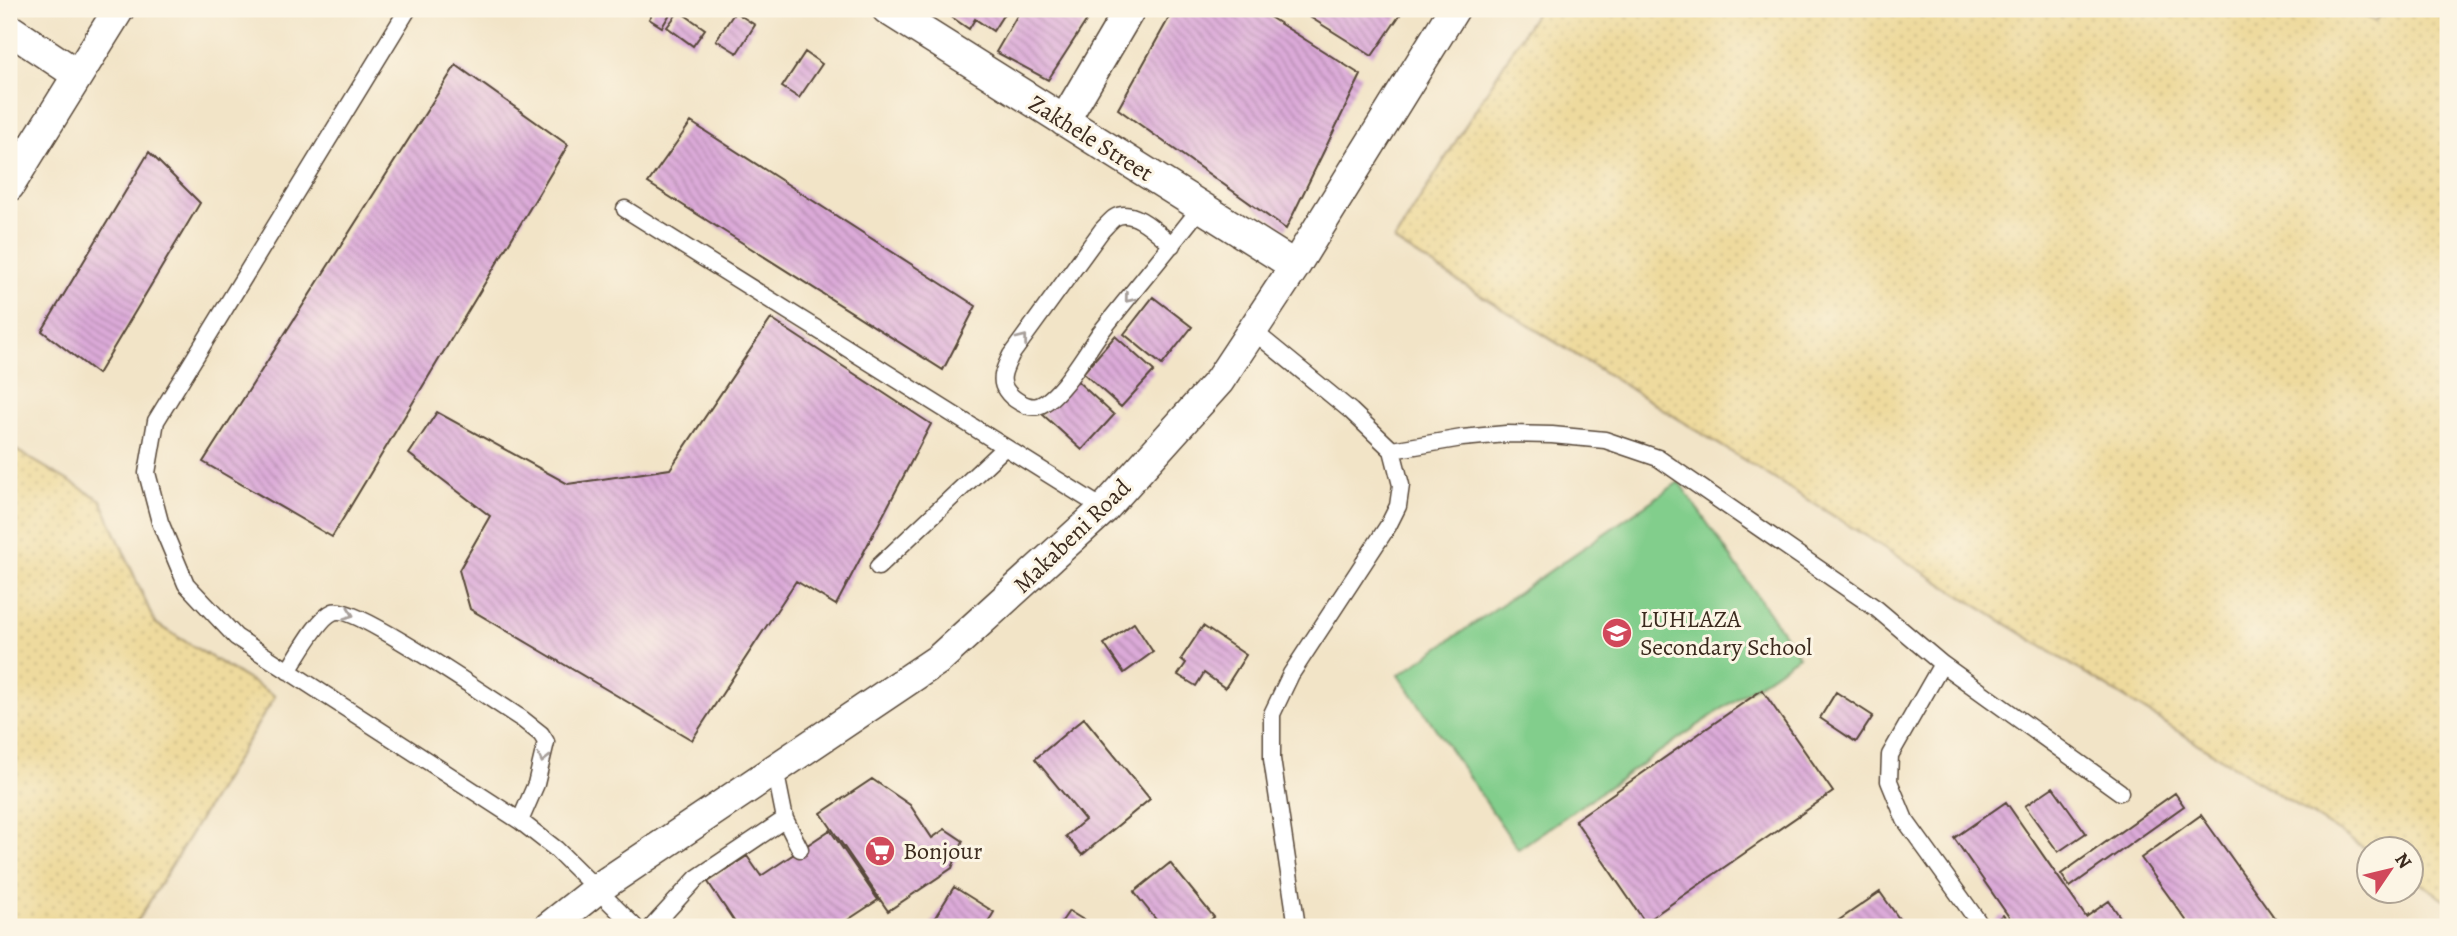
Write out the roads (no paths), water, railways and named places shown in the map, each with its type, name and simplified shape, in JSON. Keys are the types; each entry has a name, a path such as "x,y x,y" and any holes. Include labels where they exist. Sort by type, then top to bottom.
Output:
{"street":[{"path":"9,186 118,9"},
{"name":"Zakhele Street","path":"887,9 1295,266"},
{"path":"1064,121 1130,9"},
{"name":"Makabeni Road","path":"549,927 597,889 939,659 1104,509 1219,381 1295,266 1454,9"},
{"path":"9,29 78,75"}],"lane":[{"path":"408,9 156,421 147,474 160,522 186,584 236,637 520,821 556,849 635,927"},
{"path":"1172,245 1140,220 1122,215 1113,219 1102,230 1011,355 1003,373 1006,391 1024,405 1035,407 1046,402 1172,245 1201,207"},
{"path":"625,209 1104,509"},
{"path":"1252,330 1351,411 1392,450 1401,485 1398,506 1291,674 1272,715 1272,759 1297,927"},
{"path":"1392,450 1462,438 1506,434 1552,435 1605,440 1658,458 1877,609 1942,664 2120,792"},
{"path":"878,567 1004,448"},
{"path":"288,671 325,616 338,610 380,628 522,719 541,734 546,742 536,783 520,821"},
{"path":"1942,664 1890,755 1889,781 1905,820 1977,920"},
{"path":"775,769 785,819 800,849"},
{"path":"652,927 697,878 785,819"}],"place":[{"name":"LUHLAZA Secondary School","path":"1617,633"},
{"name":"Bonjour","path":"880,851"}]}
